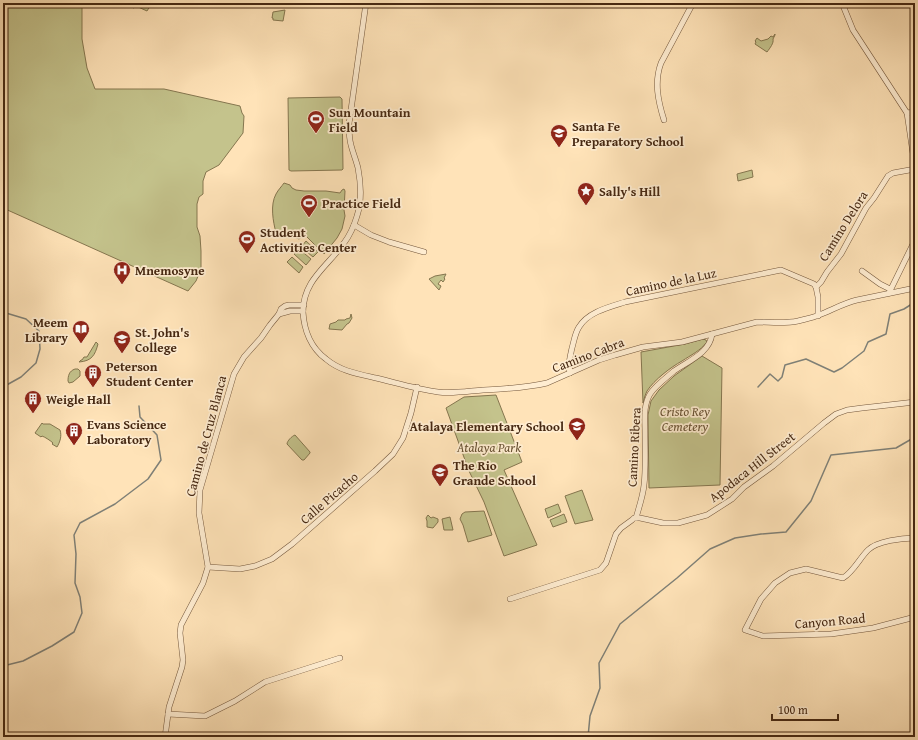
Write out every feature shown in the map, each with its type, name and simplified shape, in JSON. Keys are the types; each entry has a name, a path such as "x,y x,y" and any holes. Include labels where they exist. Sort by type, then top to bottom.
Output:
{"street":[{"path":"304,308 307,291 313,280 344,244 358,215 360,186 358,167 351,144 349,124 366,3"},
{"path":"664,120 659,104 657,87 658,72 693,3"},
{"path":"842,3 853,30 907,113 915,168"},
{"path":"907,113 915,112"},
{"name":"Camino Delora","path":"816,287 841,254 866,208 888,176 893,172 915,168"},
{"path":"354,226 389,242 424,252"},
{"path":"862,271 890,291 915,240"},
{"name":"Camino de la Luz","path":"570,373 569,361 574,338 578,328 584,320 614,305 781,270 814,284 816,287"},
{"path":"816,287 818,297 818,316"},
{"name":"Camino Cabra","path":"304,308 308,336 316,350 326,360 340,369 417,388 446,392 528,387 546,383 599,360 615,355 643,348 682,342 757,322 787,323 797,321 818,316 850,302 864,298 890,291 915,288"},
{"name":"Camino de Cruz Blanca","path":"165,737 169,707 183,660 180,633 181,625 203,583 208,567 198,513 200,490 234,374 244,357 257,343 279,314 281,309 289,305 304,308"},
{"name":"Camino Ribera","path":"636,518 644,487 645,413 647,400 655,388 674,371 701,353 712,339 712,334"},
{"name":"Calle Picacho","path":"208,567 240,569 263,563 280,554 307,531 393,454 402,438 417,388"},
{"name":"Apodaca Hill Street","path":"636,518 663,524 671,524 708,515 732,499 744,487 773,466 836,414 846,410 915,402"},
{"path":"510,599 600,570 606,563 618,531 636,518"},
{"name":"Canyon Road","path":"915,538 879,543 869,549 849,574 843,578 806,569 790,573 775,583 761,599 745,630 763,636 831,634 874,628 915,617"},
{"path":"168,714 206,716 235,702 265,682 340,658"}],"green space":[{"path":"3,3 82,3 82,39 87,68 95,89 164,89 240,106 244,116 243,133 219,165 206,172 203,181 203,194 199,197 197,204 197,227 200,236 201,269 196,281 188,291 3,208"},
{"path":"120,3 152,3 147,11 136,6 134,8"},
{"path":"285,10 283,21 273,20 273,12"},
{"path":"775,34 772,44 767,52 755,44 757,38 761,41 768,39 771,36 773,37"},
{"name":"Sun Mountain Field","path":"340,97 342,99 343,169 289,170 288,98"},
{"path":"752,170 753,177 738,181 737,174"},
{"name":"Practice Field","path":"284,183 290,185 296,190 304,191 326,191 340,193 344,189 345,216 342,229 337,238 324,254 305,235 299,239 289,235 276,233 273,218 273,203 276,194"},
{"path":"306,241 318,252 313,257 301,247"},
{"path":"299,249 311,259 306,265 294,254"},
{"path":"292,257 303,267 299,273 287,262"},
{"path":"446,274 443,282 441,280 438,284 441,286 439,290 429,279 435,276"},
{"path":"351,314 352,318 342,330 329,329 330,324 338,320 350,318"},
{"path":"703,339 707,342 701,348 658,378 647,391 643,403 641,352"},
{"path":"96,342 98,344 92,357 79,362 84,357 87,357"},
{"name":"Cristo Rey Cemetery","path":"702,356 722,368 720,485 649,488 648,415 651,401 659,390 674,376"},
{"path":"75,369 80,371 80,376 73,382 69,383 69,374"},
{"name":"Atalaya Park","path":"496,395 522,462 504,470 537,545 504,556 484,502 469,471 446,408 464,397"},
{"path":"42,423 50,424 60,430 61,434 57,447 48,439 35,433"},
{"path":"295,435 310,452 304,460 302,460 287,444 292,436"},
{"path":"582,490 593,520 575,524 565,496"},
{"path":"558,504 561,512 548,518 545,509"},
{"path":"484,511 492,535 468,542 460,519 462,514 465,512"},
{"path":"564,514 567,522 553,527 550,520"},
{"path":"428,515 431,518 433,517 438,519 438,522 433,528 427,527 426,518"},
{"path":"450,517 453,530 444,530 442,519"}],"waterway":[{"path":"758,387 770,374 778,381 782,377 785,365 806,359 834,372 842,368 864,351 868,342 886,334 890,314 904,309 915,302"},
{"path":"3,311 26,319 39,331 40,349 36,363 21,377 3,387"},
{"path":"3,666 23,661 52,646 74,632 82,613 80,597 75,583 76,554 74,535 80,523 115,504 148,479 161,460 157,435 140,417 139,406"},
{"path":"588,737 590,716 600,688 599,663 620,624 710,549 735,538 786,532 811,501 831,455 896,448 915,437"}],"place":[{"name":"Sun Mountain Field","path":"316,134"},
{"name":"Santa Fe Preparatory School","path":"559,148"},
{"name":"Sally's Hill","path":"586,206"},
{"name":"Practice Field","path":"309,218"},
{"name":"Student Activities Center","path":"247,254"},
{"name":"Mnemosyne","path":"122,285"},
{"name":"Meem Library","path":"81,344"},
{"name":"St. John's College","path":"122,354"},
{"name":"Peterson Student Center","path":"93,388"},
{"name":"Weigle Hall","path":"33,414"},
{"name":"Atalaya Elementary School","path":"577,441"},
{"name":"Evans Science Laboratory","path":"74,446"},
{"name":"The Rio Grande School","path":"440,487"}]}
